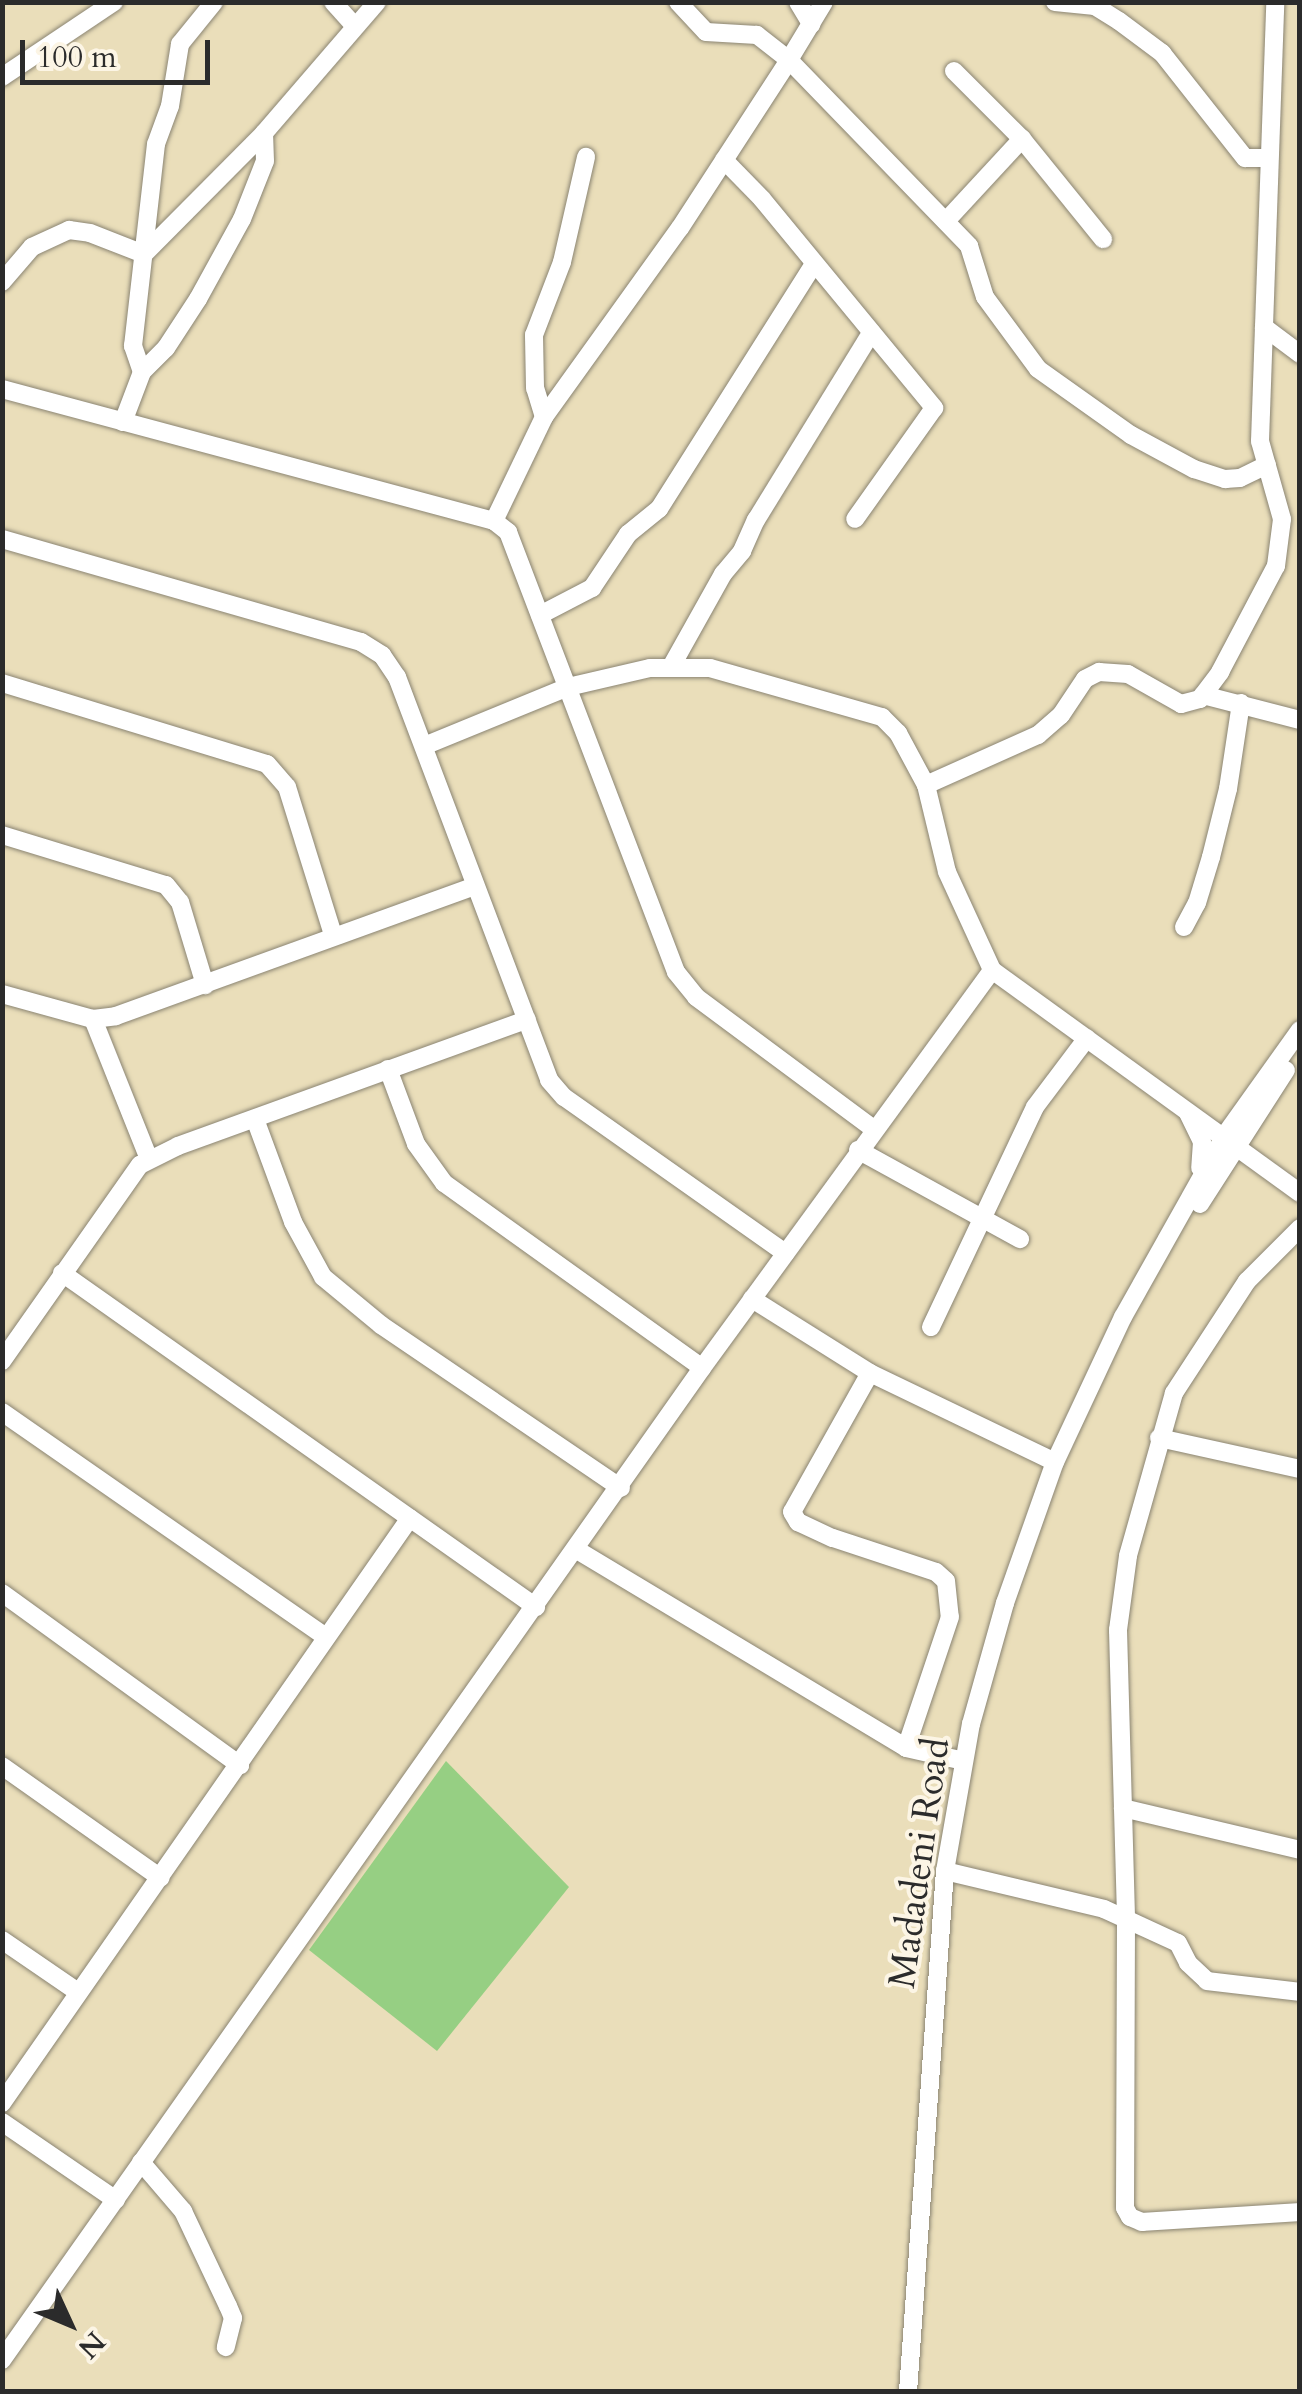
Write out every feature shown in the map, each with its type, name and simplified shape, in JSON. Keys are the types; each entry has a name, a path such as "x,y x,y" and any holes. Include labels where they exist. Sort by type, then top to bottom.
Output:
{"street":[{"path":"2,77 43,54 114,2"},
{"path":"142,372 133,346 156,144 170,106 180,44 214,2"},
{"path":"334,2 354,25"},
{"path":"144,254 264,133 377,2"},
{"path":"678,2 706,32 757,35 789,60 969,246 985,297 1038,369 1131,435 1194,469 1226,479 1267,464"},
{"path":"798,2 812,24"},
{"path":"494,520 544,417 724,160 824,2"},
{"path":"1055,2 1095,6 1119,20 1162,53 1245,158 1267,158"},
{"path":"926,785 1004,754 1038,735 1061,715 1086,679 1098,672 1128,674 1188,705 1203,695 1276,566 1282,519 1260,441 1275,2"},
{"path":"954,71 1022,139 1102,239"},
{"path":"123,422 142,372 166,348 228,245 257,186 265,161 264,133"},
{"path":"946,221 1022,139"},
{"path":"544,417 534,388 534,335 562,262 586,157"},
{"path":"724,160 762,199 813,266 934,408 856,519"},
{"path":"2,282 32,247 70,230 90,233 144,254"},
{"path":"540,614 592,588 628,534 658,509 813,266"},
{"path":"1264,327 1300,354"},
{"path":"672,667 722,574 742,551 756,520 871,333"},
{"path":"2,389 494,520 508,532 676,972 696,996 874,1129"},
{"path":"2,540 372,648 398,677 549,1080 564,1097 785,1254"},
{"path":"1276,566 1300,554"},
{"path":"424,746 568,687 672,667 740,675 882,716 898,733 926,785 947,872 992,970 1298,1190"},
{"path":"2,683 267,764 287,787 333,935"},
{"path":"1203,695 1300,720"},
{"path":"1184,926 1211,857 1228,789 1241,703"},
{"path":"2,835 166,885 180,902 205,985"},
{"path":"2,994 93,1018 116,1016 475,886"},
{"path":"2,2360 621,1488 702,1368 992,970"},
{"path":"93,1018 149,1159"},
{"path":"2,1361 128,1175 149,1159 527,1020"},
{"name":"Madadeni Road","path":"1100,1366 1248,1103 1300,1030"},
{"path":"930,1327 1035,1107 1087,1038"},
{"name":"Madadeni Road","path":"908,2392 945,1871 964,1762 1005,1604 1055,1462 1100,1366 1195,1188 1300,1050"},
{"path":"388,1069 416,1144 444,1182 702,1368"},
{"path":"1188,1110 1225,1114 1248,1103"},
{"path":"1188,1110 1204,1149 1195,1188"},
{"path":"255,1118 300,1239 322,1278 381,1325 621,1488"},
{"path":"858,1150 1020,1239"},
{"path":"1297,1236 1247,1281 1174,1393 1128,1556 1118,1630 1126,1922 1125,2208 1130,2217 1152,2222 1300,2212"},
{"path":"62,1273 536,1607"},
{"path":"752,1300 870,1373 1055,1462"},
{"path":"870,1373 792,1512 798,1522 832,1538 936,1572 946,1581 950,1616 906,1748"},
{"path":"2,1412 324,1636"},
{"path":"1159,1438 1300,1469"},
{"path":"2,2103 240,1765 324,1636 410,1518"},
{"path":"576,1550 686,1612 906,1748 964,1762"},
{"path":"2,1593 240,1765"},
{"path":"2,1766 161,1878"},
{"path":"1122,1808 1300,1850"},
{"path":"945,1871 1096,1907 1178,1943 1188,1964 1207,1981 1300,1992"},
{"path":"2,1940 78,1992"},
{"path":"2,2122 116,2200"},
{"path":"141,2162 182,2211 228,2306 233,2318 226,2347"}],"green space":[{"path":"446,1761 569,1887 437,2051 309,1950"}]}
